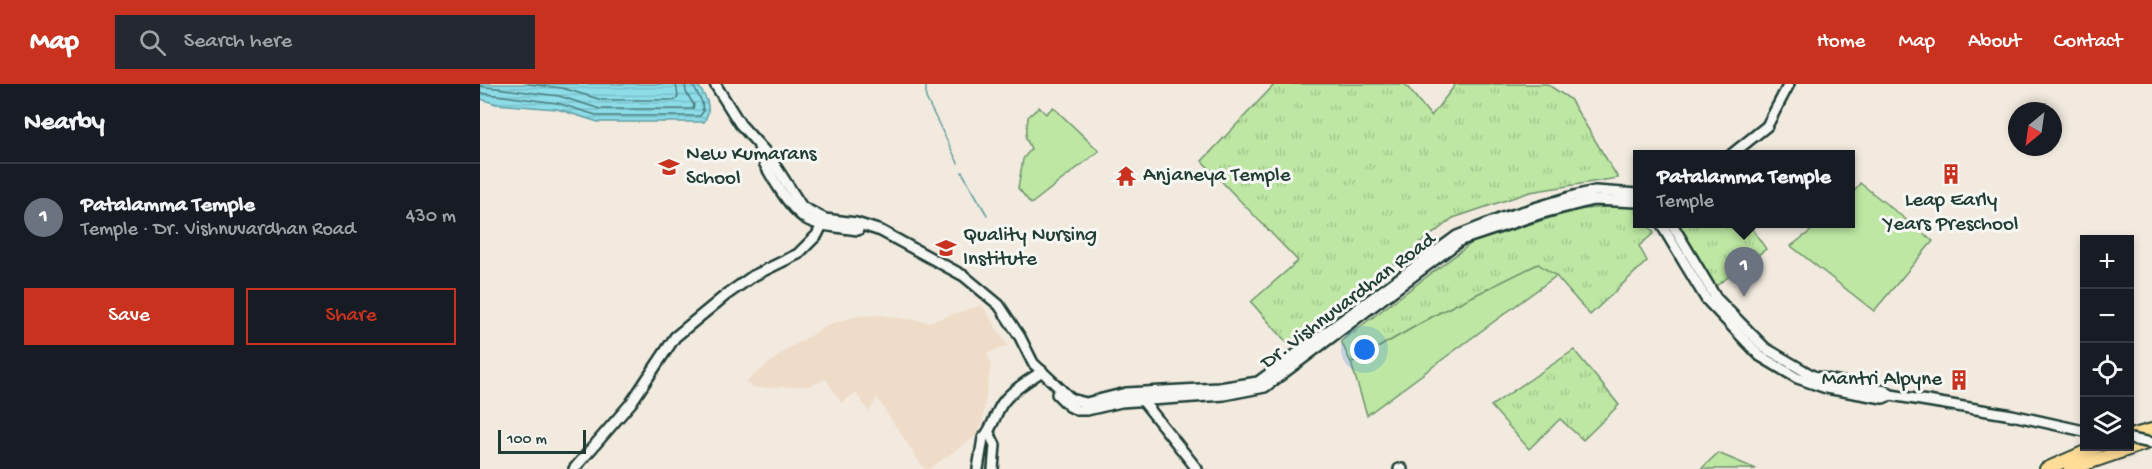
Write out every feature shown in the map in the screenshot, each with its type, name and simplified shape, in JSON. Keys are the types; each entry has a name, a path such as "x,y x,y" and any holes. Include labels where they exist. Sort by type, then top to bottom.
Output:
{"highway":[{"path":"2134,437 2152,430"},
{"path":"2070,469 2152,442"},
{"path":"2046,469 2089,451"}],"main road":[{"name":"Dr. Vishnuvardhan Road","path":"715,84 740,124 769,156 802,207 823,222 856,224 881,231 963,276 999,305 1020,337 1039,373 1071,399 1080,403 1139,395 1248,392 1275,380 1461,240 1539,214 1593,200 1633,202"},
{"path":"1737,150 1767,126 1789,84"},
{"name":"Dr. Vishnuvardhan Road","path":"1221,391 1253,384 1268,376 1422,259 1457,237 1502,218 1595,191 1633,194"},
{"path":"574,469 631,403 675,337 753,276 798,254 817,235 823,222"},
{"path":"1663,228 1706,299 1760,356 1797,378 1826,388 1883,398 1891,395"},
{"path":"1674,228 1716,298 1765,348 1813,376 1885,391 1891,395 1995,411 2080,430"},
{"path":"978,469 983,438 989,432 1005,400 1039,373"},
{"path":"1139,395 1197,469"},
{"path":"989,432 995,445 993,469"},
{"path":"2134,439 2152,442"}],"shaded area":[{"path":"982,305 1008,346 987,353 991,363 982,424 976,436 929,469 924,469 877,398 869,412 856,393 841,403 826,379 809,386 756,388 745,382 789,348 830,324 858,316 879,315 929,322"}],"green space":[{"path":"1275,84 1405,84 1431,116 1456,84 1547,84 1570,99 1618,178 1530,192 1453,218 1290,346 1251,302 1298,261 1202,161"},
{"path":"1039,107 1046,114 1053,107 1099,151 1031,204 1018,188 1023,159 1031,149 1026,138 1028,117"},
{"path":"1860,183 1933,241 1874,311 1791,246 1815,228 1855,228 1855,190"},
{"path":"1616,206 1633,208 1633,228 1650,228 1654,233 1639,246 1647,261 1590,315 1556,276 1538,264 1439,313 1351,363 1341,341 1473,242 1576,210"},
{"path":"1680,228 1752,228 1766,249 1716,286"},
{"path":"1538,264 1556,276 1367,415 1351,363 1439,313"},
{"path":"1574,350 1619,405 1583,440 1560,419 1529,449 1491,406"},
{"path":"1718,453 1756,469 1701,469"}],"water":[{"path":"480,84 697,84 706,98 708,112 704,122 598,122 557,109 496,104 481,99"}],"waterway":[{"path":"926,84 926,98 958,163"},
{"path":"962,172 987,215"}],"place":[{"name":"New Kumarans School","path":"669,167"},
{"name":"Leap Early Years Preschool","path":"1951,174"},
{"name":"Anjaneya Temple","path":"1126,176"},
{"name":"Quality Nursing Institute","path":"946,248"},
{"name":"Patalamma Temple","path":"1744,297"},
{"name":"Mantri Alpyne","path":"1959,380"}]}
